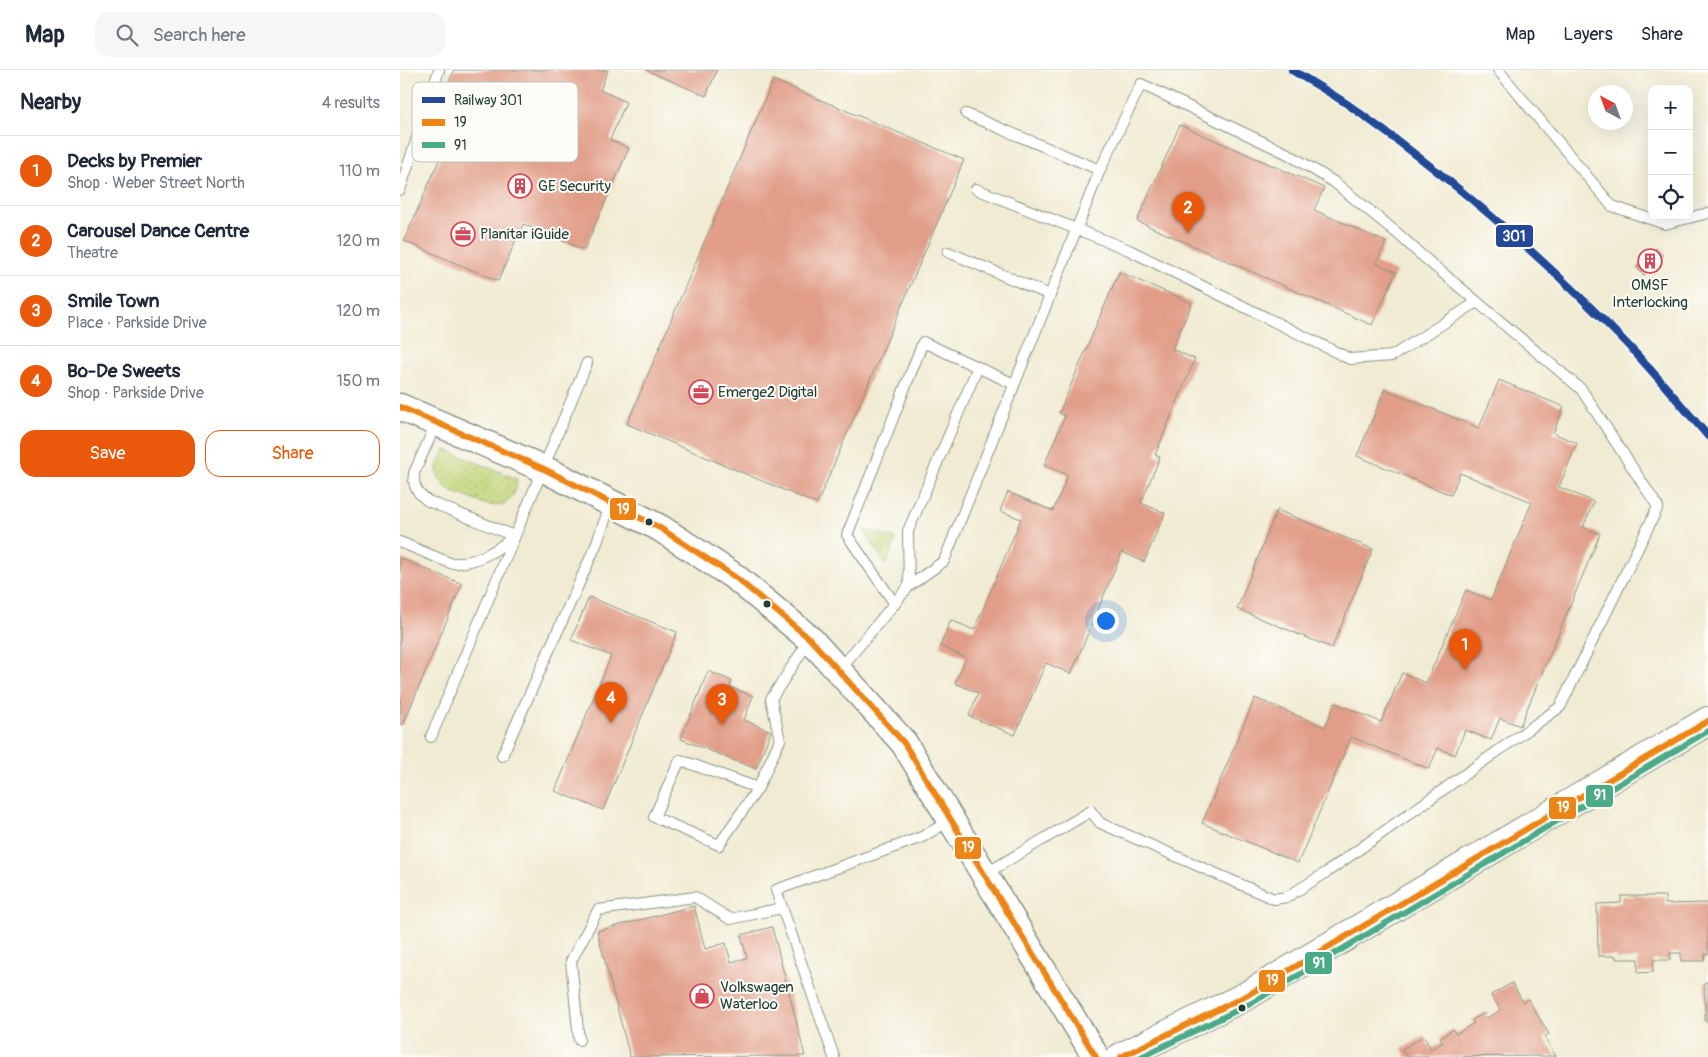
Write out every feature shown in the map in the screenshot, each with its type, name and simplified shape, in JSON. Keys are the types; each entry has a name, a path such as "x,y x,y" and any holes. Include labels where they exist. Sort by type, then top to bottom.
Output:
{"main road":[{"path":"1121,1057 1246,996 1708,721"}],"street":[{"path":"400,407 542,468 660,528 735,577 810,639 904,743 1096,1057"}],"lane":[{"path":"435,82 439,70"},
{"path":"1498,70 1612,206 1665,224 1708,213"},
{"path":"839,671 909,586 944,561 1100,170 1141,84 1288,154 1334,182 1397,232 1581,389 1658,507 1560,707 1327,872 1287,897 1274,899 1100,824 1091,811 984,874"},
{"path":"966,114 1100,170"},
{"path":"400,190 412,153"},
{"path":"976,189 1129,250 1350,359 1392,356 1477,302"},
{"path":"948,252 1050,295"},
{"path":"895,604 847,535 923,342 1014,384"},
{"path":"431,736 587,363"},
{"path":"909,586 908,531 978,367"},
{"path":"436,424 414,473 414,482 418,494 514,536"},
{"path":"502,756 596,545 612,502"},
{"path":"400,542 450,563 457,564 489,554 500,548 514,536"},
{"path":"758,788 680,760 654,817 719,845 758,788 780,740 771,699 810,639"},
{"path":"834,1057 776,890 922,837 951,820"},
{"path":"579,1040 571,961 598,910 695,897 730,919 782,908"}],"green space":[{"path":"446,450 517,479 512,497 502,505 497,506 478,502 449,490 438,476 437,470 438,462"},
{"path":"863,529 896,539 886,565"}],"building":[{"name":"GE Security","path":"454,70 608,70 600,90 626,102 610,140 629,148 584,250 523,224 498,281 404,241 438,162 578,162 578,82 449,82"},
{"path":"646,70 717,70 706,96"},
{"path":"773,80 964,160 817,504 627,424"},
{"path":"1180,125 1324,188 1314,210 1386,242 1376,263 1396,272 1372,325 1137,221"},
{"name":"OMSF Interlocking","path":"1656,248 1663,255 1644,275 1637,268"},
{"path":"1119,272 1192,303 1172,349 1195,359 1155,455 1160,457 1141,503 1165,513 1144,562 1122,552 1071,674 1046,663 1015,735 969,716 978,693 955,683 966,658 940,646 951,620 974,630 1021,519 1000,511 1008,492 1053,511 1068,475 1044,465 1065,416 1059,413"},
{"path":"1499,380 1564,407 1553,433 1577,443 1559,487 1594,502 1583,527 1600,534 1520,726 1500,718 1491,740 1465,730 1455,755 1438,748 1429,769 1351,737 1298,863 1202,823 1255,698 1325,727 1335,703 1381,722 1402,673 1426,683 1466,590 1491,600 1532,502 1460,473 1451,495 1357,456 1385,389 1479,428"},
{"path":"1277,510 1373,549 1332,648 1237,609"},
{"path":"400,558 462,584 403,725 400,724"},
{"path":"589,597 677,632 603,810 555,791 611,656 571,640"},
{"path":"708,671 732,681 730,687 753,696 744,720 771,731 756,769 681,739"},
{"path":"1621,896 1665,896 1665,904 1708,903 1708,954 1705,954 1704,961 1681,961 1681,953 1670,953 1670,960 1653,960 1653,972 1638,973 1638,959 1616,959 1616,956 1598,956 1597,904 1621,903"},
{"name":"Volkswagen Waterloo","path":"694,906 705,949 726,943 731,962 747,958 741,935 772,927 805,1056 630,1057 597,931"},
{"path":"1705,982 1708,982 1708,1021 1705,1021"},
{"path":"1512,983 1523,1002 1528,999 1549,1034 1544,1037 1556,1056 1407,1057 1402,1049 1424,1036 1431,1049 1443,1042 1440,1038 1453,1029 1456,1034 1474,1023 1472,1020 1484,1013 1487,1018 1501,1010 1491,995"}],"rail line":[{"name":"301","path":"1292,70 1343,101 1387,133 1458,188 1493,218 1561,278 1625,342 1708,436"}],"transit line":[{"name":"19","path":"400,407 542,468 660,528 735,577 810,639 904,743 1096,1057"},
{"name":"19","path":"1121,1057 1246,996 1708,721"},
{"name":"91","path":"1141,1057 1250,1004 1708,731"}],"place":[{"name":"GE Security","path":"520,186"},
{"name":"Carousel Dance Centre","path":"1188,233"},
{"name":"Planitar iGuide","path":"463,234"},
{"name":"OMSF Interlocking","path":"1650,261"},
{"name":"Emerge2 Digital","path":"701,392"},
{"name":"Decks by Premier","path":"1465,670"},
{"name":"Bo-De Sweets","path":"611,723"},
{"name":"Smile Town","path":"722,725"},
{"name":"Volkswagen Waterloo","path":"702,996"}]}
